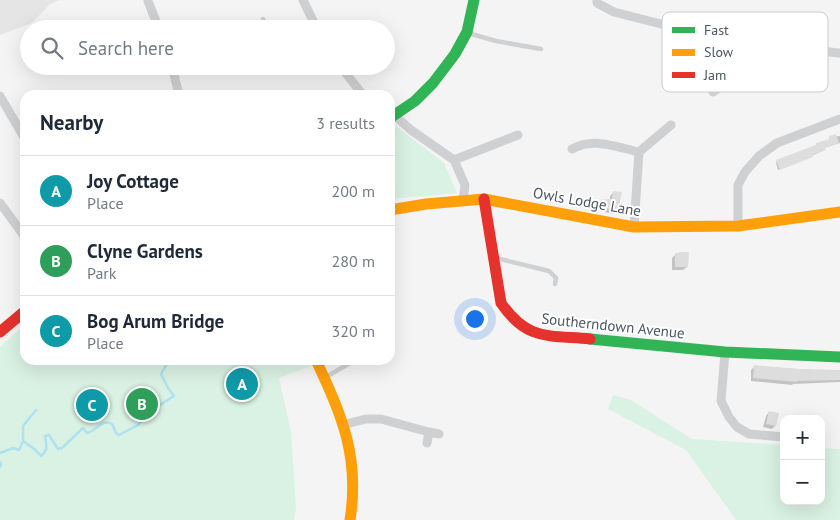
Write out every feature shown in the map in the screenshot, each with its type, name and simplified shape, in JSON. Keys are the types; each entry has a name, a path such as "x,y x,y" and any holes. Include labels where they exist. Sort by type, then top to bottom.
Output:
{"street":[{"path":"303,0 313,20"},
{"path":"395,114 415,101 433,83 455,54 467,32 474,0"},
{"path":"597,0 597,3 614,12 662,24"},
{"path":"148,1 155,20"},
{"path":"174,75 178,90"},
{"path":"347,75 360,90"},
{"path":"0,96 20,130"},
{"path":"395,118 454,160 465,185 463,200"},
{"path":"738,226 738,185 745,172 759,156 776,143 840,119"},
{"path":"634,227 639,152 671,125"},
{"path":"454,160 518,135"},
{"path":"572,149 583,144 598,142 639,152"},
{"name":"Owls Lodge Lane","path":"395,209 484,199 634,227 738,226 840,212"},
{"name":"Southerndown Avenue","path":"484,199 501,303 510,317 522,328 536,334 725,352 840,357"},
{"path":"0,203 20,230"},
{"path":"0,332 20,315"},
{"path":"725,352 721,401 729,417 737,427 749,434 780,437"},
{"path":"318,365 348,442 354,482 350,520"},
{"path":"342,425 366,419 381,419 439,434"},
{"path":"427,443 429,432"}],"lane":[{"path":"467,32 496,41 541,49"},
{"path":"495,258 549,271 556,278 555,284"},
{"path":"325,378 347,365"}],"shaded area":[{"path":"0,0 59,0 49,5 35,20 20,20 20,28 0,35"}],"green space":[{"path":"395,127 444,163 457,193 395,199"},
{"path":"20,329 20,365 310,365 279,378 291,431 296,509 294,520 0,520 0,347"},
{"path":"613,395 631,400 692,439 780,445 780,505 825,505 825,448 840,449 840,520 736,520 686,450 608,409"}],"building":[{"path":"836,134 839,143 812,155 813,157 780,170 776,160 830,139 829,136"},
{"path":"613,191 622,192 618,211 597,207 598,200 612,199"},
{"path":"689,252 688,267 675,267 675,253"},
{"path":"754,365 840,370 840,380 797,382 753,378"},
{"path":"769,411 779,413 776,426 766,424"}],"waterway":[{"path":"36,410 23,426 23,441 41,456 46,449 45,436 49,435 58,449 62,448 83,428 87,433 102,424 108,423 112,424 119,435 138,425 149,412 174,396 161,374 166,365"},
{"path":"0,453 13,448 19,450 23,441"},
{"path":"0,462 0,467"}],"traffic: fast":[{"path":"395,115 415,101 433,83 455,54 467,32 474,0"},
{"path":"590,339 725,352 840,357"}],"traffic: slow":[{"path":"395,209 426,204 484,199 634,227 738,226 840,212"},
{"path":"318,365 334,400 347,437 353,476 350,520"}],"traffic: jam":[{"path":"484,199 501,303 520,324 530,330 550,336 590,339"},
{"path":"0,332 20,315"}],"place":[{"name":"Joy Cottage","path":"242,384"},
{"name":"Clyne Gardens","path":"142,404"},
{"name":"Bog Arum Bridge","path":"92,405"}]}
